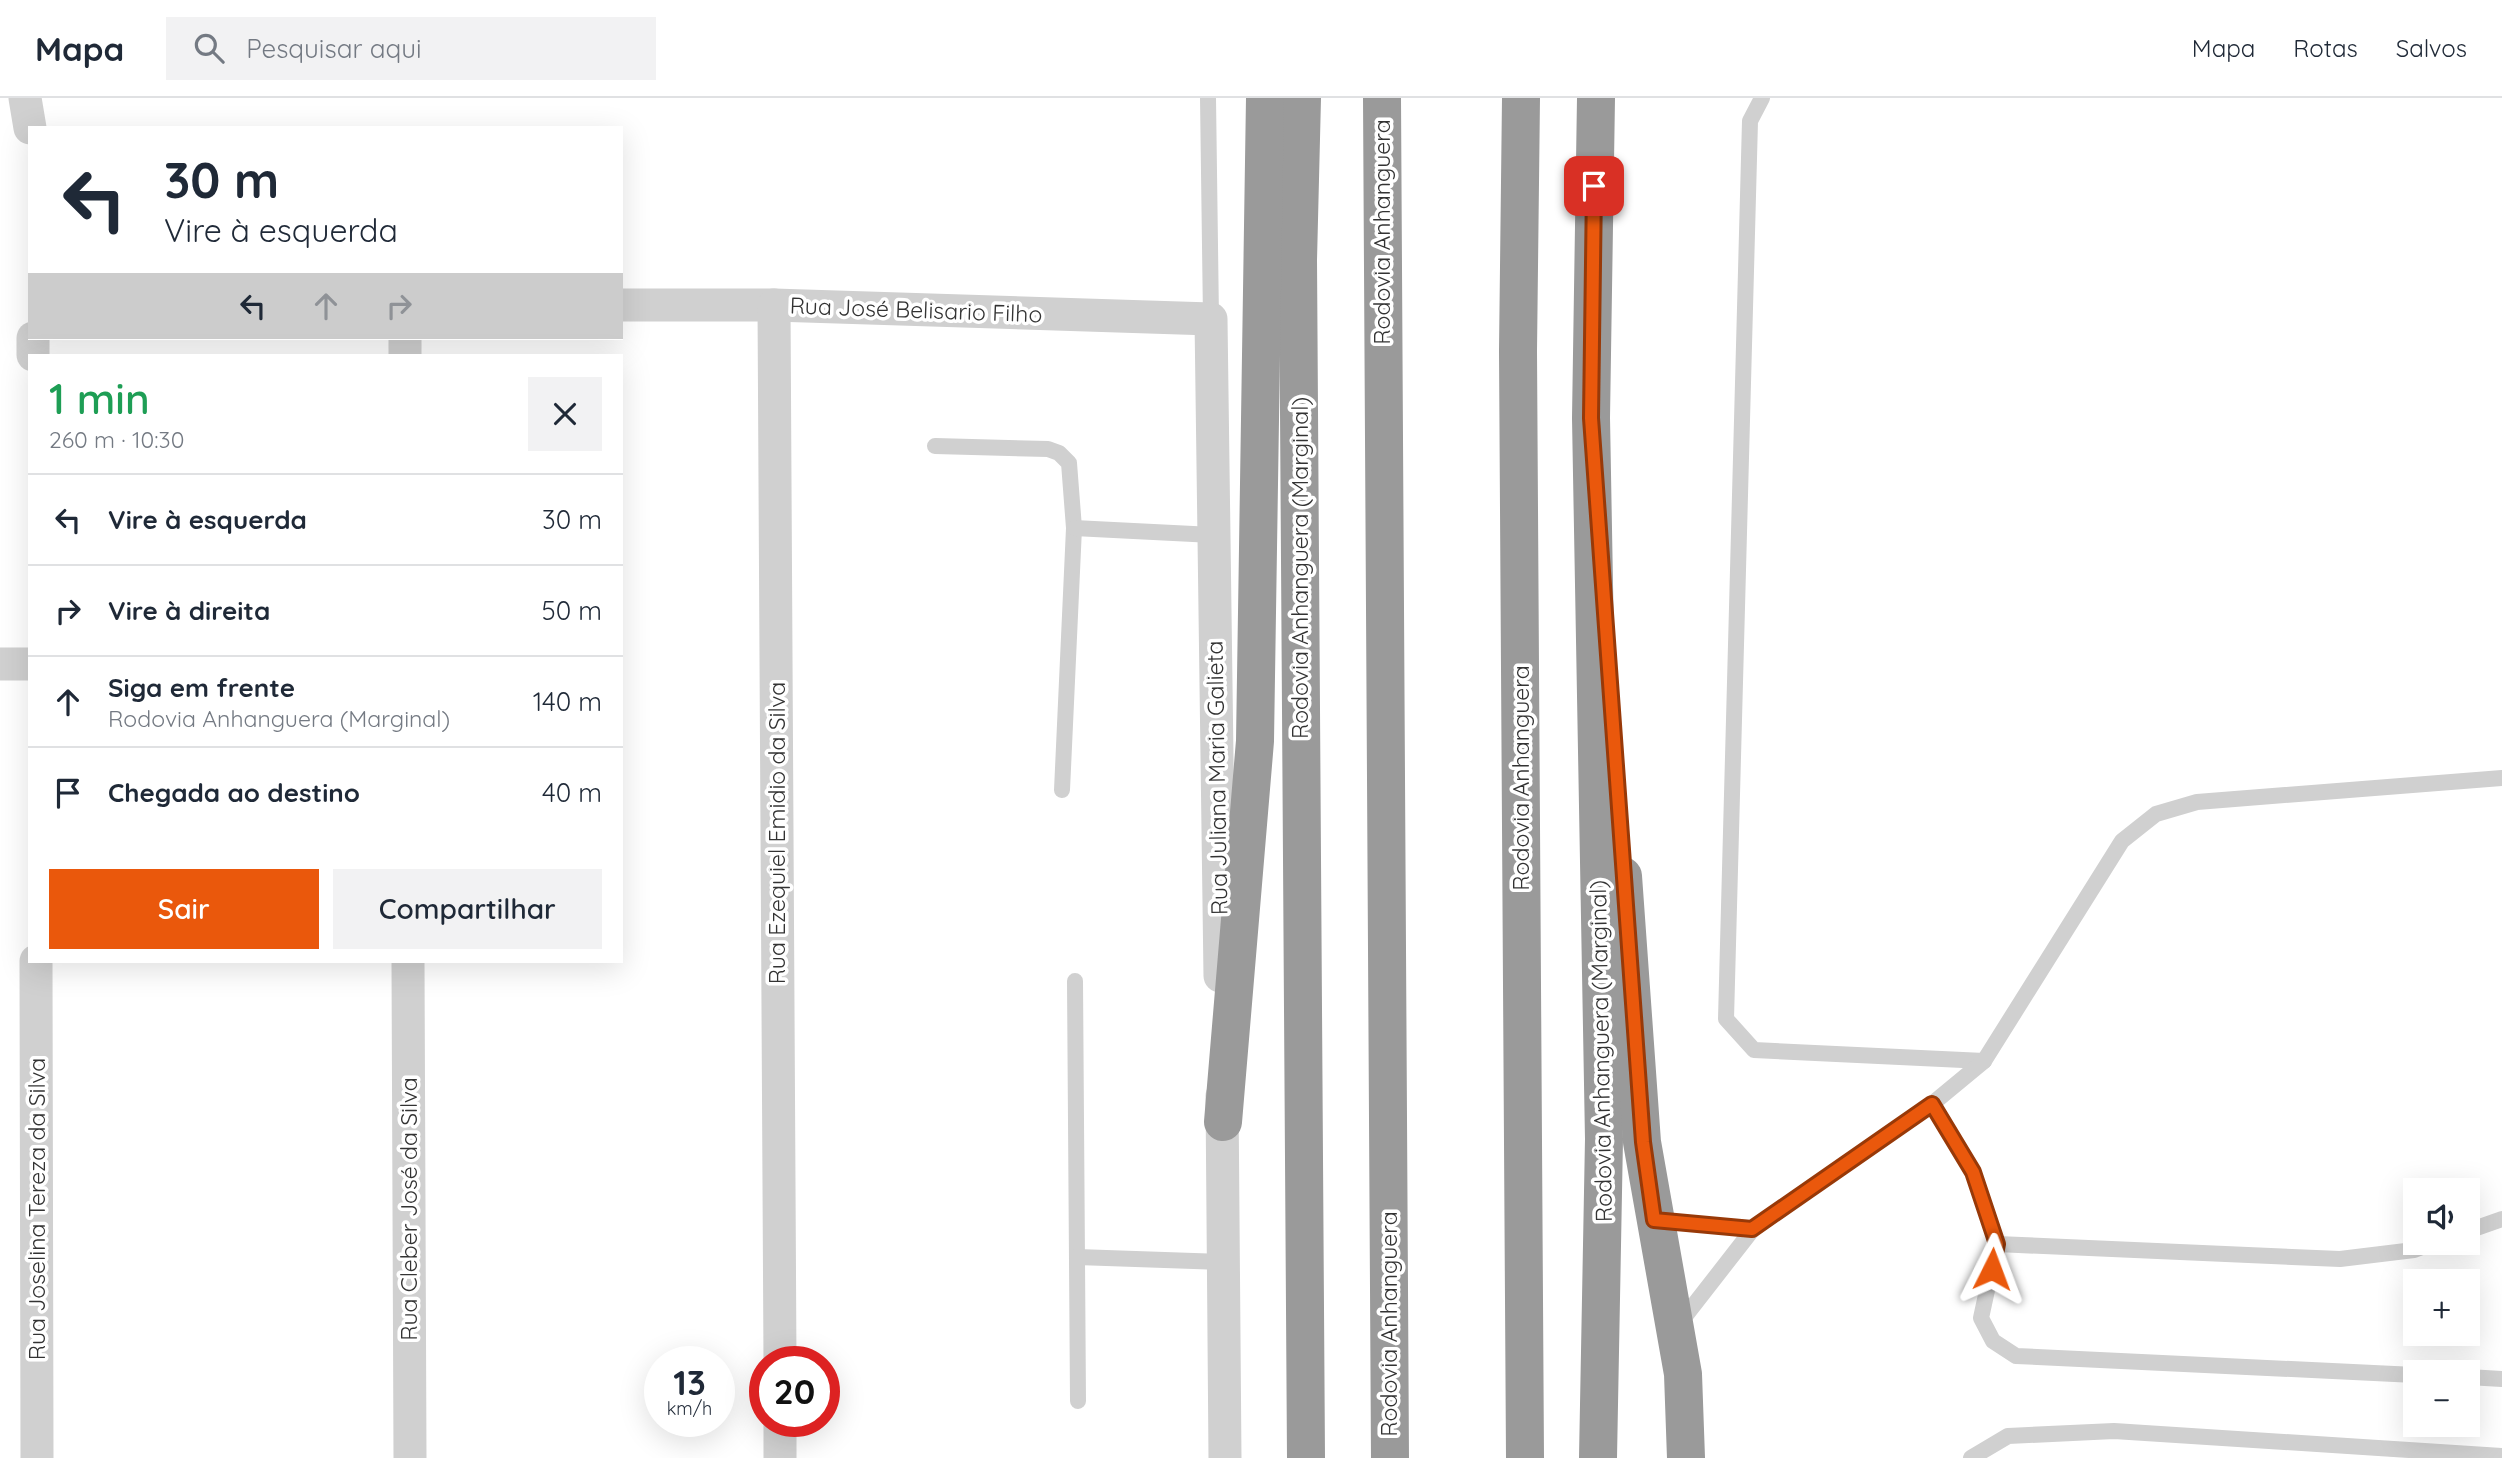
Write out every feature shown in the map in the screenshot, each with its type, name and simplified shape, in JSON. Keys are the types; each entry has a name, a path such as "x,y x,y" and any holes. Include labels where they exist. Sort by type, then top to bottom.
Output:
{"highway":[{"path":"1223,1122 1255,741 1265,98"},
{"name":"Rodovia Anhanguera (Marginal)","path":"1302,98 1298,274 1306,1458"},
{"name":"Rodovia Anhanguera","path":"1382,98 1390,1458"},
{"name":"Rodovia Anhanguera","path":"1521,98 1518,365 1525,1458"},
{"name":"Rodovia Anhanguera (Marginal)","path":"1596,98 1591,418 1604,1139 1598,1458"},
{"path":"1591,418 1643,1142 1694,1454"}],"street":[{"path":"26,98 30,126"},
{"name":"Rua José Belisario Filho","path":"623,306 774,305 1211,319"},
{"name":"Rua Ezequiel Emidio da Silva","path":"774,305 780,1346"},
{"name":"Rua Juliana Maria Galieta","path":"1211,319 1223,1122 1224,1458"},
{"path":"0,664 28,664"},
{"name":"Rua Joselina Tereza da Silva","path":"36,963 37,1458"},
{"name":"Rua Cleber José da Silva","path":"408,963 410,1458"},
{"path":"780,1437 780,1458"}],"lane":[{"name":"Rua Juliana Maria Galieta","path":"1208,98 1211,319"},
{"path":"1762,98 1750,121 1726,1020 1754,1050 1983,1061"},
{"path":"935,446 1048,449 1059,453 1069,463 1074,527 1062,790"},
{"path":"1074,527 1213,534"},
{"path":"1675,1329 1752,1229 1932,1104 1983,1061 2122,842 2156,814 2197,802 2502,778"},
{"path":"1075,981 1078,1401"},
{"path":"1932,1104 1973,1172 1997,1244 1981,1318 1993,1341 2016,1356 2403,1374"},
{"path":"2480,1227 2502,1219"},
{"path":"1654,1220 1752,1229"},
{"path":"1997,1244 2340,1259 2403,1251"},
{"path":"1077,1257 1223,1262"},
{"path":"2480,1378 2502,1379"},
{"path":"1971,1458 2008,1436 2114,1431 2502,1456"}],"route":[{"path":"1594,186 1591,418 1643,1142 1654,1220 1752,1229 1932,1104 1973,1172 1997,1244 1992,1269"}]}
